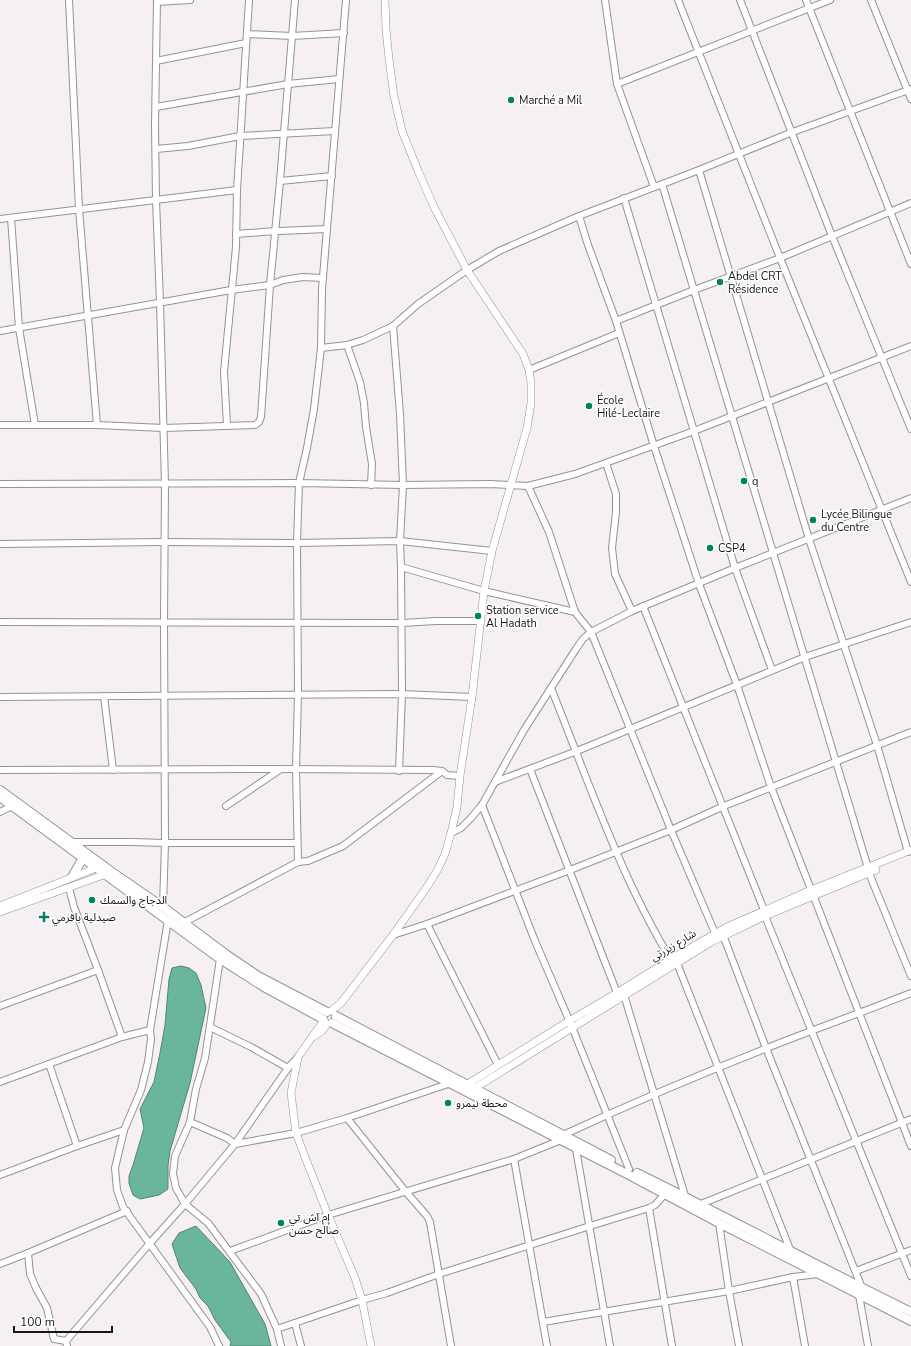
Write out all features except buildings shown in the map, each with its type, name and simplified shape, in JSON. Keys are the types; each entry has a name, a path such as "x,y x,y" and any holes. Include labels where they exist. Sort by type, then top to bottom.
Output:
{"main road":[{"path":"0,790 72,842 100,867 220,959 264,986 330,1018 562,1138 701,1204 791,1252 911,1321"},
{"path":"0,797 82,858 100,867"},
{"path":"72,877 82,858"},
{"path":"109,874 163,907 258,976 330,1018"},
{"path":"562,1138 576,1149 629,1175 818,1274 911,1312"}],"street":[{"path":"69,0 79,209 97,425"},
{"path":"163,907 165,843 165,484 156,200 157,1 190,0"},
{"path":"227,426 224,372 236,247 237,190 249,0"},
{"path":"0,425 97,425 164,428 255,425 259,422 261,417 270,285 276,231 295,0"},
{"path":"298,862 296,843 296,769 298,695 297,543 299,483 314,409 320,348 323,278 346,0"},
{"path":"28,1253 30,1274 47,1308 54,1339 66,1343 235,1144 288,1068 313,1037 318,1026 330,1018 339,1009 341,1004 427,887 445,854 451,833 457,807 460,776 472,697 484,591 492,551 530,418 530,370 523,354 467,270 434,207 402,131 394,96 389,59 385,0"},
{"path":"605,0 617,84 654,187"},
{"path":"678,0 911,582"},
{"path":"740,0 790,133 911,428"},
{"path":"806,0 911,264"},
{"path":"617,84 830,0"},
{"path":"871,0 909,89 911,99"},
{"path":"247,34 292,36 344,33"},
{"path":"156,61 246,44"},
{"path":"156,107 288,84 340,79"},
{"path":"320,348 347,345 364,340 393,326 418,304 467,270 499,251 624,198 699,170 790,133 909,89"},
{"path":"156,149 188,146 240,136 335,131"},
{"path":"699,170 808,539 877,745 910,852"},
{"path":"280,181 332,176"},
{"path":"662,184 868,870 911,976"},
{"path":"0,220 237,190"},
{"path":"624,198 735,568 772,670"},
{"path":"616,320 780,258 911,203"},
{"path":"579,216 588,245 616,320 618,333 699,584 737,685 771,787 911,1146"},
{"path":"11,218 19,328 35,425"},
{"path":"236,234 327,229"},
{"path":"0,331 160,302 270,285 283,280 303,277 323,278"},
{"path":"393,326 400,414 403,486 400,542 402,623 400,771"},
{"path":"530,370 618,333"},
{"path":"347,345 360,382 372,464 371,485"},
{"path":"0,484 299,483 403,486 490,484 528,486 575,474 654,446 732,417 768,401 911,346"},
{"path":"606,463 616,494 616,512 612,548 615,574 632,611"},
{"path":"528,486 549,532 575,612 591,632 671,830 715,933"},
{"path":"451,833 461,828 472,818 482,805 524,730 576,649 583,639 591,632 643,606 911,498"},
{"path":"0,544 400,542 492,551"},
{"path":"401,567 484,591 575,612"},
{"path":"643,606 911,1276"},
{"path":"0,622 164,621 402,623 480,621"},
{"path":"494,782 577,751 805,657 911,622"},
{"path":"551,688 577,751 615,852 647,918 662,945 674,961 719,1068 791,1252"},
{"path":"0,697 402,694 472,697"},
{"path":"104,696 113,770"},
{"path":"393,935 427,924 570,870 671,830 724,806 835,761 911,732"},
{"path":"226,806 281,769"},
{"path":"0,770 296,769 442,771 447,775 460,776"},
{"path":"530,769 620,994 655,1094 685,1196"},
{"path":"183,923 298,862 308,861 343,846 442,771"},
{"path":"482,805 629,1169"},
{"path":"0,812 12,806"},
{"path":"72,842 296,843"},
{"name":"شارع زيزرتي","path":"674,961 765,913 910,852"},
{"path":"0,906 100,867"},
{"path":"0,912 109,874"},
{"path":"69,888 74,907 122,1037"},
{"name":"شارع زيزرتي","path":"463,1086 620,994 674,961 715,933 737,921 765,913"},
{"path":"168,920 150,1030 151,1039 148,1062 141,1090 124,1130 115,1168 117,1190 123,1207 210,1327 216,1345"},
{"path":"427,924 498,1065"},
{"path":"723,935 766,1048 856,1271 861,1291 868,1346"},
{"path":"220,959 205,1058 196,1089 190,1122 175,1156 173,1174 176,1188 185,1204 208,1223 261,1294 277,1329 281,1346"},
{"path":"0,1006 98,970"},
{"path":"230,1251 328,1215 514,1159 655,1094 766,1048 859,1014 911,992"},
{"name":"شارع زيزرتي","path":"463,1086 570,1024"},
{"path":"210,1027 251,1047 288,1068"},
{"path":"0,1082 122,1037 150,1030"},
{"path":"298,1057 292,1093 296,1133 328,1215 355,1278 362,1300 371,1346"},
{"path":"49,1064 77,1146"},
{"path":"190,1122 227,1138 235,1144 296,1133 463,1086"},
{"path":"347,1118 427,1216 430,1222 451,1346"},
{"path":"701,1204 911,1119"},
{"path":"0,1175 124,1130"},
{"path":"576,1149 610,1346"},
{"path":"514,1159 547,1346"},
{"path":"277,1329 387,1293 439,1274 649,1208 665,1194"},
{"path":"649,1208 672,1346"},
{"path":"0,1264 127,1211"},
{"path":"719,1223 739,1346"},
{"path":"856,1271 911,1250"},
{"path":"543,1322 818,1274"},
{"path":"793,1278 805,1346"},
{"path":"295,1323 301,1346"}],"shaded area":[{"path":"181,966 189,968 196,973 201,985 206,1008 190,1083 170,1151 168,1166 168,1189 159,1195 140,1199 133,1195 129,1183 129,1176 144,1128 140,1109 154,1082 165,1025 169,979 172,968"},
{"path":"196,1226 230,1262 265,1324 271,1346 230,1346 231,1342 215,1320 208,1306 200,1298 196,1289 180,1268 172,1244 179,1233"}],"place":[{"name":"Marché a Mil","path":"511,100"},
{"name":"Abdel CRT Résidence","path":"720,282"},
{"name":"École Hilé-Leclaire","path":"589,406"},
{"name":"q","path":"744,481"},
{"name":"Lycée Bilingue du Centre","path":"813,520"},
{"name":"CSP4","path":"710,548"},
{"name":"Station service Al Hadath","path":"478,616"},
{"name":"الدجاج والسمك","path":"92,900"},
{"name":"صيدلية باقرمي","path":"44,917"},
{"name":"محطة نيمرو","path":"448,1103"},
{"name":"إم آش تي صالح حسن","path":"281,1223"}]}
